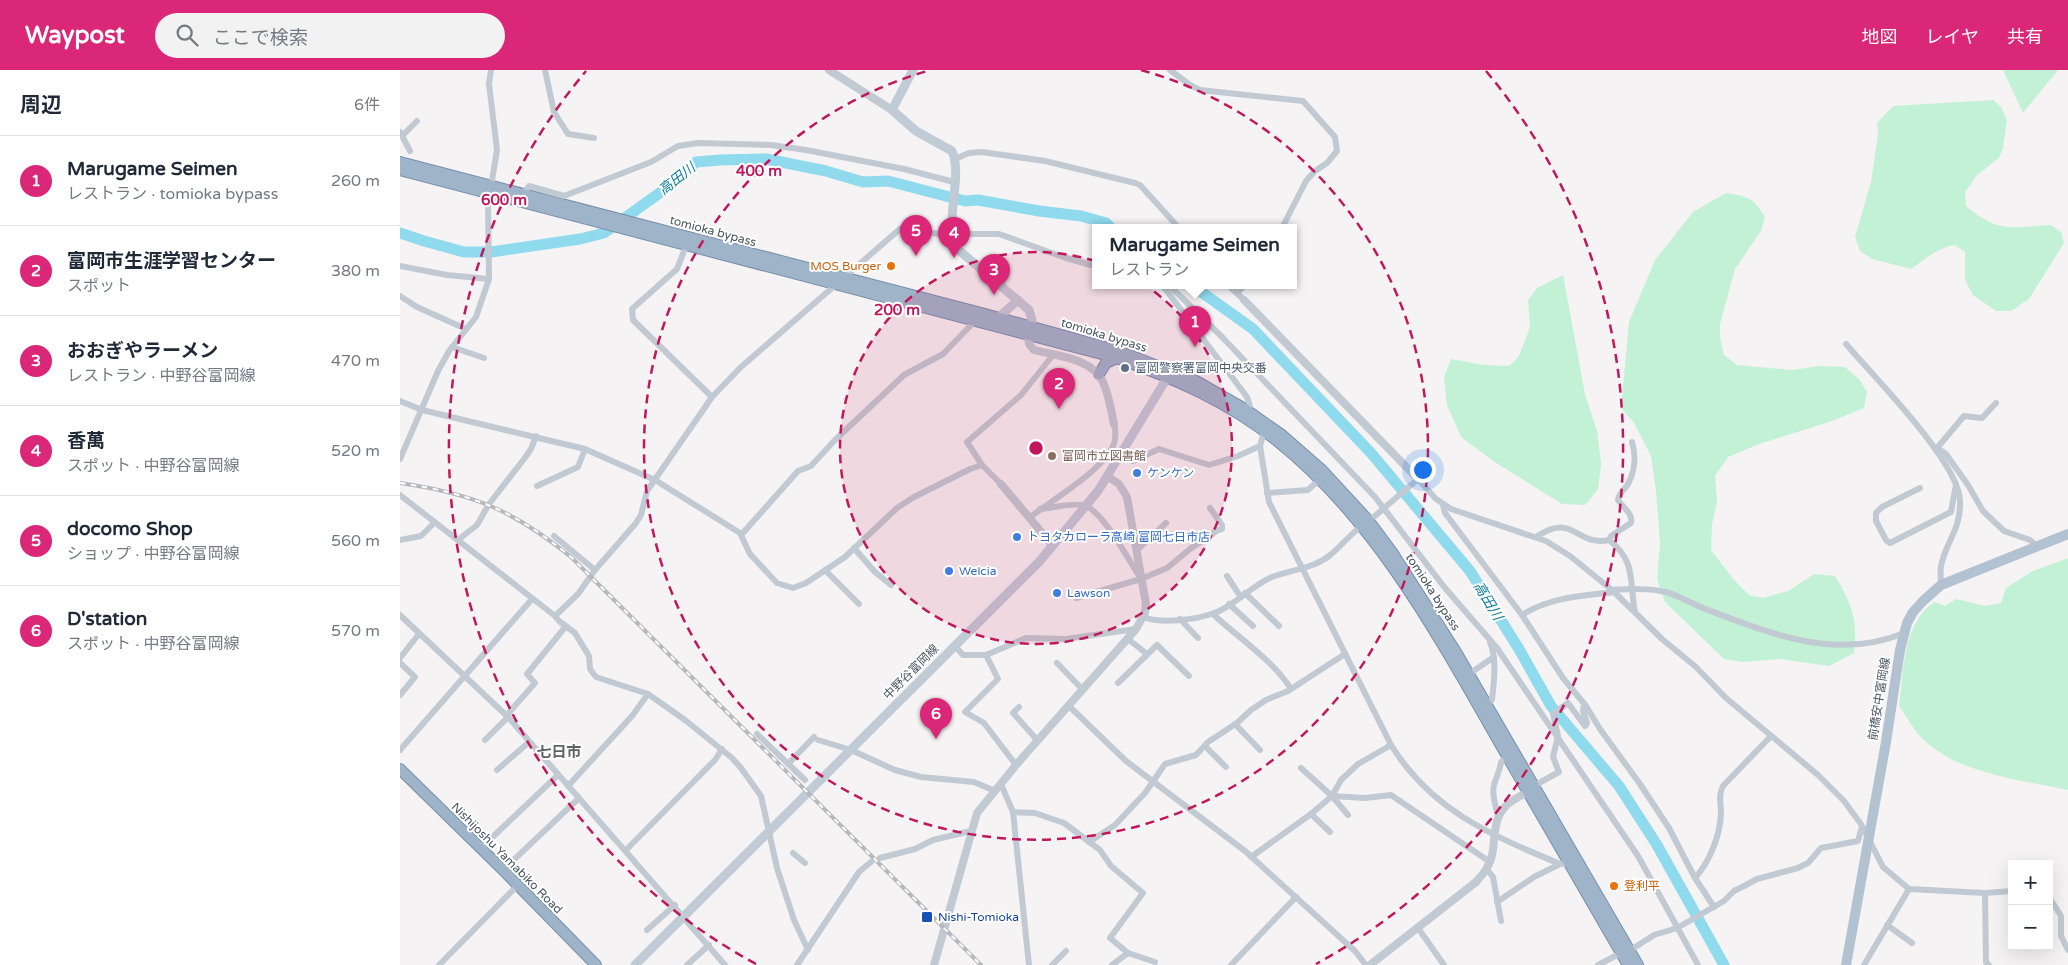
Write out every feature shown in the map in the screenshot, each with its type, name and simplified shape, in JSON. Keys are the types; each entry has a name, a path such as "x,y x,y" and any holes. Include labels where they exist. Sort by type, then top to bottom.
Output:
{"highway":[{"name":"tomioka bypass","path":"400,162 491,191"},
{"name":"tomioka bypass","path":"400,170 652,228 975,321 1119,351 1170,374 1218,401 1264,431 1290,452 1364,524 1419,593 1486,704 1532,790 1625,952 1628,965"},
{"name":"tomioka bypass","path":"525,198 686,246 998,318 1029,332 1196,381 1248,411 1282,435 1334,482 1364,524 1429,622 1507,756 1532,790 1564,864 1625,952 1638,965"},
{"path":"1098,374 1106,363 1117,358"},
{"name":"Nishijoshu Yamabiko Road","path":"400,769 504,870 596,965"}],"main road":[{"path":"914,70 892,110 916,130 952,151 955,158 951,235 955,247 1018,300 1031,314 1029,332"},
{"path":"998,318 1018,300"},
{"name":"中野谷富岡線","path":"635,965 1053,546 1086,506 1107,476 1170,374"},
{"name":"前橋安中富岡線","path":"1846,965 1904,633 1913,612 1941,585 2068,534"}],"street":[{"path":"400,459 438,371 452,348 476,316 489,276 488,217 497,150 489,84 491,70"},
{"path":"545,70 554,112 568,134 594,138"},
{"path":"829,70 892,110"},
{"path":"1170,70 1200,90 1304,101 1335,137 1337,151 1327,163 1315,171 1306,181 1284,224"},
{"path":"410,151 401,134 417,121"},
{"path":"525,198 529,186 564,196 651,162 678,146 698,143 770,145 806,150 904,169 954,184"},
{"path":"955,158 969,153 1000,154 1044,161 1135,183 1140,185 1175,224"},
{"path":"555,616 578,594 595,570 636,523 641,516 648,491 712,397 741,367 902,228 951,235 999,234 1066,258 1092,265"},
{"path":"686,246 682,262 677,269 632,309 633,320 712,397"},
{"path":"400,266 447,275 489,276"},
{"path":"1165,289 1247,397 1250,406 1248,411"},
{"path":"1173,289 1376,497 1445,588 1489,640 1526,688 1544,715 1550,728 1638,856 1677,928 1688,943 1698,965"},
{"path":"1232,289 1416,480 1443,504 1450,509 1536,537 1558,548 1614,591 1726,698 1818,774 1844,801 1862,827 1883,867 1909,889 1985,894 2008,891"},
{"path":"1237,293 1241,289"},
{"path":"400,296 417,307 466,329"},
{"path":"742,534 798,471 812,466 835,440 904,375 943,354 975,321"},
{"path":"1029,332 1029,344 1034,350 1087,364 1098,374 1107,394 1114,424 1115,439 1105,459 1029,518"},
{"path":"1846,344 1936,447 1956,483 1960,499 1959,522 1940,567 1941,585"},
{"path":"452,348 484,358"},
{"path":"1053,355 1021,395 967,442 982,465 1001,484 1053,546"},
{"path":"400,401 422,410 585,449 655,480 732,526 742,534 750,554 777,583 793,588 806,584 854,548 897,508 914,497 982,465"},
{"path":"1936,447 1964,416 1982,418 1996,403"},
{"path":"1264,431 1260,446 1269,502 1391,745 1405,767 1418,781 1460,816 1494,836 1564,864"},
{"path":"400,436 408,439"},
{"path":"458,540 477,525 489,504 532,449 536,436"},
{"path":"1536,537 1546,530 1567,527 1594,542 1609,540 1611,536 1631,523 1631,515 1618,500 1619,495 1629,483 1635,452 1632,442"},
{"path":"1121,455 1133,461 1159,449 1209,465 1238,456 1260,446"},
{"path":"1936,447 1946,454 1983,511 2004,531 2030,540 2037,546"},
{"path":"537,486 578,467 585,449"},
{"path":"934,965 977,813 1016,765 1136,630 1143,617 1146,604 1127,497 1119,484 1107,476"},
{"path":"1267,493 1308,490 1319,480"},
{"path":"1143,617 1164,621 1212,614 1254,586 1273,577 1316,564 1329,556 1416,480"},
{"path":"1920,488 1882,507 1876,513 1876,521 1886,540 1890,543 1951,512 1956,483"},
{"path":"400,496 555,616 574,633 589,656 590,669 596,677 648,694 722,749 741,768 761,796 768,832 794,920 808,950"},
{"path":"1443,504 1445,513 1522,615 1563,678 1584,704 1640,784 1714,907"},
{"path":"1040,509 1077,505 1086,506 1100,517 1141,579"},
{"path":"1076,598 1141,579 1168,568 1190,549 1222,529 1222,525 1210,508"},
{"path":"400,540 421,536 434,523"},
{"path":"1137,550 1166,523"},
{"path":"554,536 595,570"},
{"path":"1609,540 1627,562 1631,571 1635,612"},
{"path":"854,548 875,572 891,585"},
{"path":"825,570 859,604"},
{"path":"1227,576 1243,595 1279,626"},
{"path":"1522,615 1535,606 1549,602 1633,589 1667,593 1743,624 1821,645 1870,644 1904,633"},
{"path":"400,750 532,599"},
{"path":"1229,604 1253,626"},
{"path":"1212,614 1245,640 1291,689"},
{"path":"400,615 507,716 675,905 725,965"},
{"path":"1180,619 1198,638"},
{"path":"485,740 535,683 527,674 566,626"},
{"path":"954,646 963,654 986,655 1026,638 1066,639 1136,630"},
{"path":"400,658 419,634"},
{"path":"1128,639 1147,654"},
{"path":"1486,704 1492,700 1494,657 1489,640"},
{"path":"1118,682 1157,645 1189,676"},
{"path":"1089,842 1115,825 1145,793 1165,764 1196,755 1259,705 1291,689 1345,654"},
{"path":"986,655 998,679 965,712 984,723 1016,765"},
{"path":"1469,674 1494,657"},
{"path":"400,663 415,677 400,695"},
{"path":"1057,663 1083,690"},
{"path":"568,786 632,716 648,694"},
{"path":"1501,921 1489,865 1498,818 1508,804 1559,772 1553,757 1558,738 1553,714 1568,703 1585,726 1587,723 1582,711 1584,704"},
{"path":"1069,706 1126,761 1251,857 1368,965 1476,882 1489,865"},
{"path":"1019,708 1013,713 1038,741"},
{"path":"1235,724 1260,750"},
{"path":"757,734 805,780"},
{"path":"1696,878 1710,857 1720,820 1719,795 1723,786 1772,736"},
{"path":"788,764 816,738 851,750 895,770 921,777 974,782 994,791"},
{"path":"497,770 529,742"},
{"path":"1251,857 1311,814 1332,796 1341,780 1358,764 1391,745"},
{"path":"1205,746 1226,767"},
{"path":"626,850 714,760 722,749"},
{"path":"1498,818 1493,792 1494,785 1501,762 1507,756"},
{"path":"1301,768 1332,796 1348,815"},
{"path":"481,848 558,774"},
{"path":"1001,784 1013,812 1029,965"},
{"path":"1332,796 1366,798 1391,795 1489,865"},
{"path":"504,870 579,798"},
{"path":"1013,812 1035,813 1064,823 1100,850 1112,866 1143,893 1110,938 1128,953 1155,962"},
{"path":"1311,814 1330,832"},
{"path":"1598,965 1654,936 1677,928 1724,901 1734,891 1757,879 1798,868 1808,862 1821,848 1858,841 1862,827"},
{"path":"880,858 915,849 933,840 971,831"},
{"path":"793,853 805,863"},
{"path":"797,965 859,872 870,862"},
{"path":"1497,902 1534,876 1564,864"},
{"path":"439,965 518,885"},
{"path":"1864,965 1909,889"},
{"path":"1985,894 1986,962 1989,965"},
{"path":"1231,965 1296,897"},
{"path":"2053,904 2061,916 2061,936 2068,950"},
{"path":"647,930 675,905"},
{"path":"1887,925 1912,943"},
{"path":"1418,928 1444,965"},
{"path":"687,965 709,945"},
{"path":"1052,965 1066,951"},
{"path":"1112,965 1128,953"}],"green space":[{"path":"2003,70 2058,70 2023,113"},
{"path":"1993,100 2001,107 2007,120 2003,148 1999,158 1977,175 1965,192 1966,206 1977,215 1997,225 2015,227 2051,225 2061,232 2064,243 2029,299 2011,311 1996,311 1973,295 1965,280 1965,252 1955,245 1938,251 1911,269 1872,259 1860,251 1855,237 1871,182 1878,135 1877,123 1893,106"},
{"path":"1726,193 1749,199 1765,217 1761,231 1735,269 1720,324 1720,337 1724,355 1737,365 1792,370 1819,366 1845,367 1859,379 1867,392 1864,408 1832,421 1759,444 1728,457 1715,476 1717,502 1712,524 1711,550 1733,579 1749,595 1763,598 1788,591 1814,574 1835,576 1850,604 1854,622 1855,641 1854,653 1829,666 1780,659 1743,662 1724,659 1665,602 1657,579 1660,542 1651,456 1634,423 1621,408 1629,322 1655,260 1693,212"},
{"path":"1563,275 1585,394 1597,431 1601,464 1598,489 1585,505 1562,504 1493,461 1461,437 1447,405 1444,377 1451,359 1483,365 1509,366 1519,356 1530,327 1528,300 1537,288"},
{"path":"2068,558 2068,790 1992,774 1955,761 1938,752 1920,736 1899,706 1906,649 1916,623 1934,602 1945,606 1956,599 1985,606 2001,603 2006,588 2033,571"}],"waterway":[{"name":"高田川","path":"400,233 464,252 491,252 580,239 604,233 661,192 696,162 766,159 826,171 863,182 888,181 965,201 978,200 1039,211 1081,216 1107,224"},
{"name":"高田川","path":"1197,289 1253,329 1371,453 1470,571 1519,649 1551,706 1619,786 1657,845 1724,965"}],"railway":[{"path":"400,483 426,487 492,506 530,527 571,557 981,965"}],"place":[{"name":"docomo Shop","path":"916,256"},
{"name":"香萬","path":"954,258"},
{"name":"MOS Burger","path":"891,266"},
{"name":"おおぎやラーメン","path":"994,295"},
{"name":"Marugame Seimen","path":"1195,347"},
{"name":"富岡警察署富岡中央交番","path":"1125,368"},
{"name":"富岡市生涯学習センター","path":"1059,409"},
{"name":"富岡市立図書館","path":"1052,456"},
{"name":"ケンケン","path":"1137,473"},
{"name":"トヨタカローラ高崎 富岡七日市店","path":"1017,537"},
{"name":"Welcia","path":"949,571"},
{"name":"Lawson","path":"1057,593"},
{"name":"D'station","path":"936,739"},
{"name":"登利平","path":"1614,886"},
{"name":"Nishi-Tomioka","path":"927,917"}],"district":[{"name":"七日市","path":"559,752"}]}
